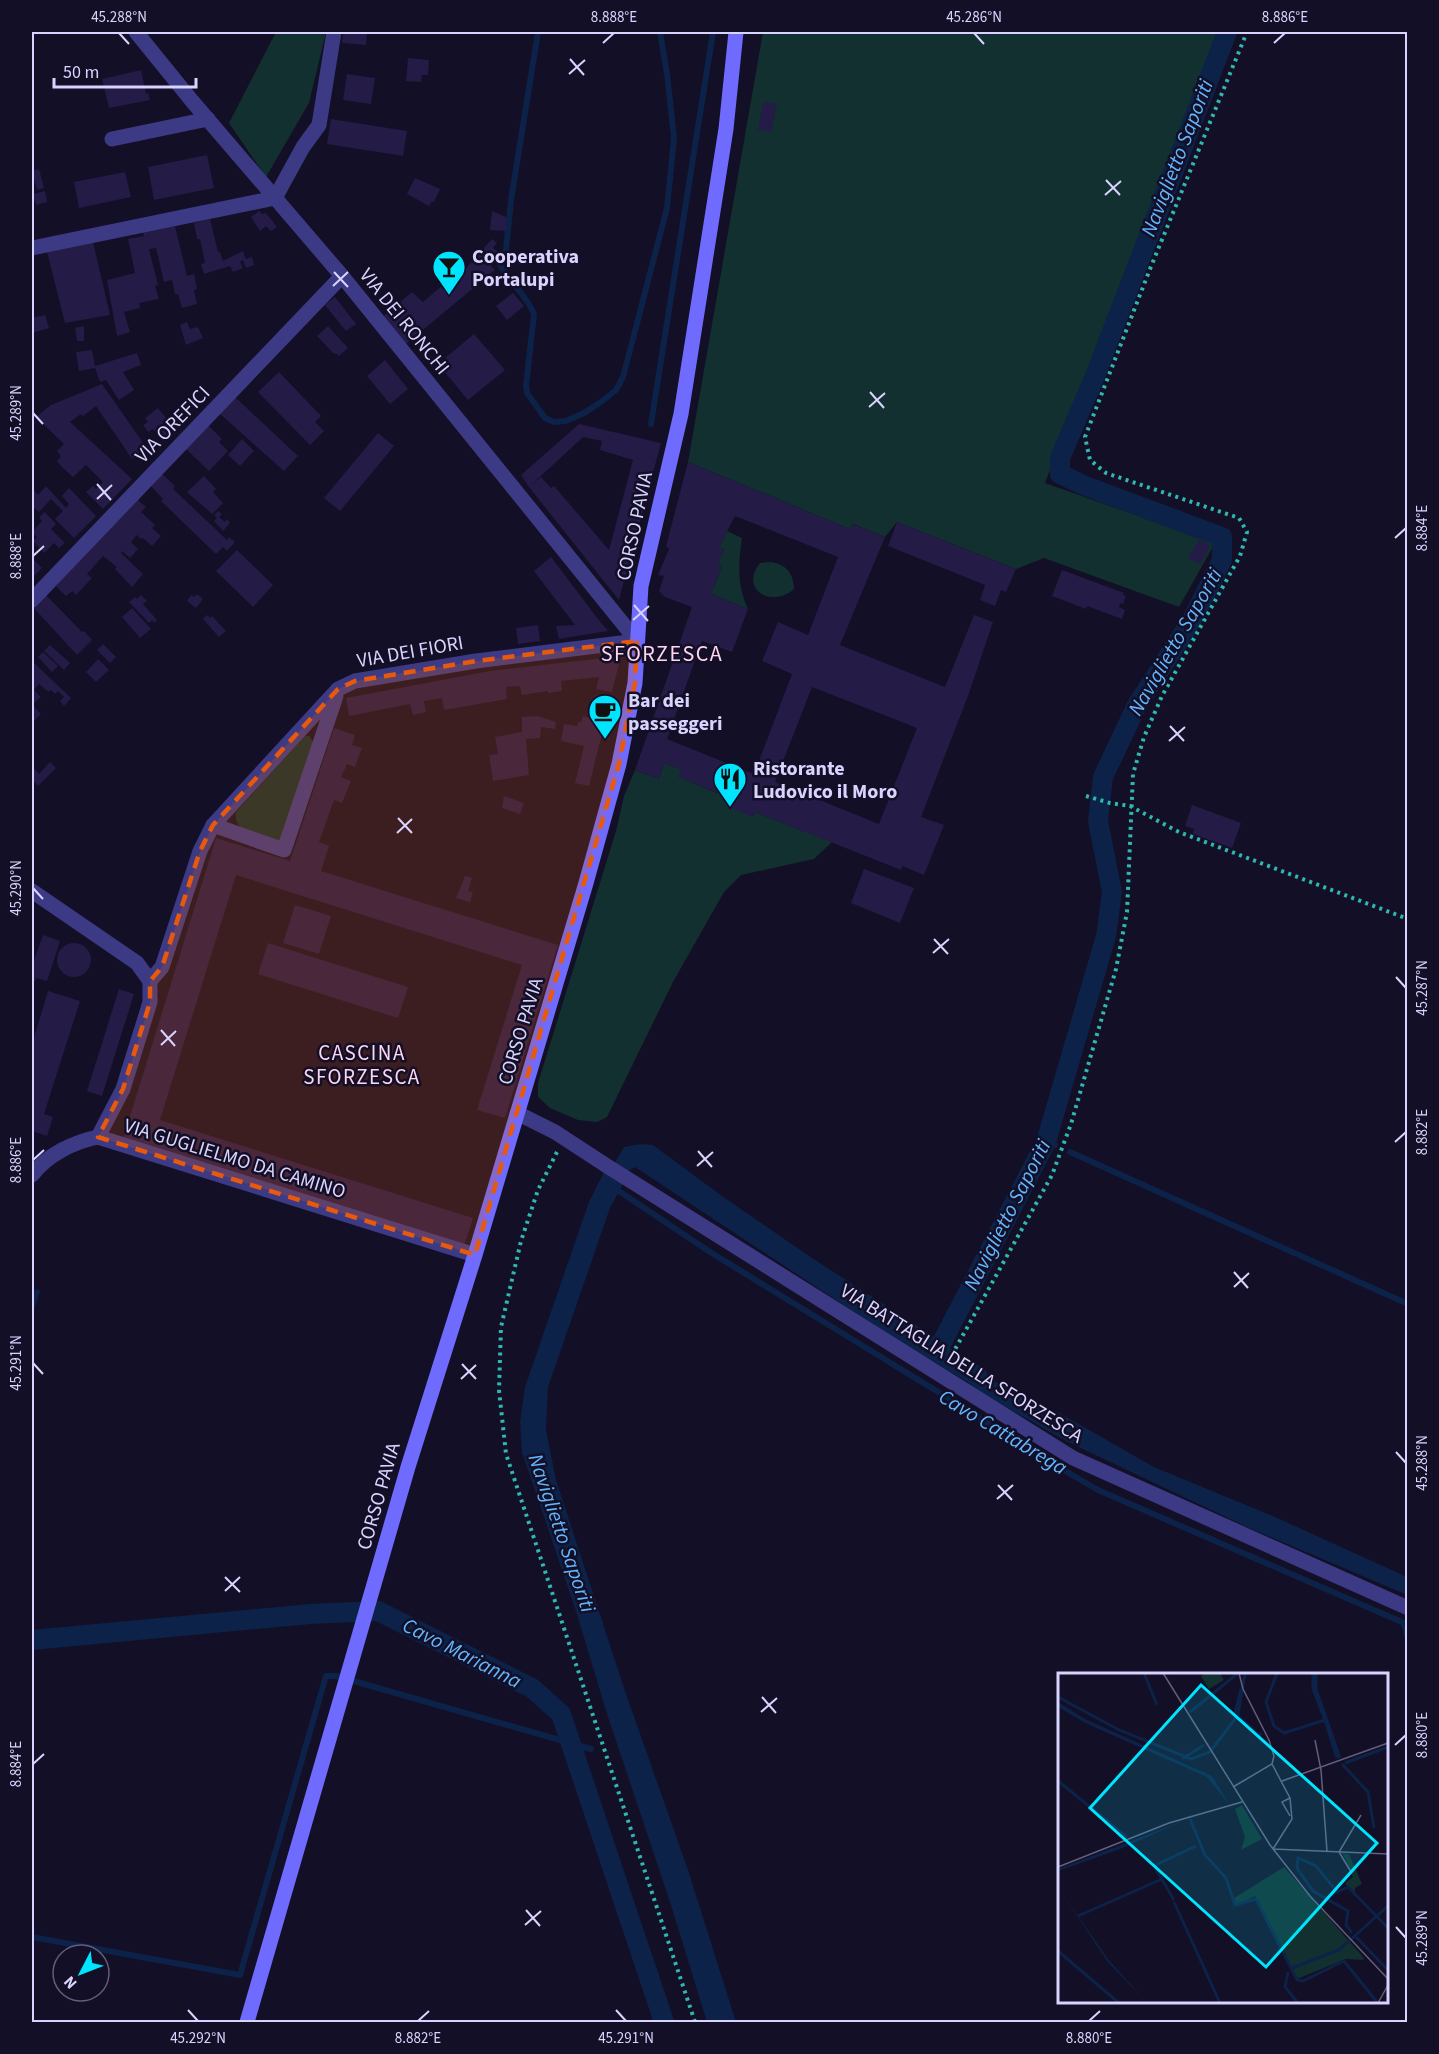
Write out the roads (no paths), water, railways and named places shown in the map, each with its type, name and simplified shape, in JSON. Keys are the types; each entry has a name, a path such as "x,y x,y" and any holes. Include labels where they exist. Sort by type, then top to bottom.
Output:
{"main road":[{"name":"CORSO PAVIA","path":"247,2022 408,1467 475,1255 586,883 619,764 635,683 641,586 681,414 726,129 736,32"}],"street":[{"name":"VIA DEI RONCHI","path":"136,32 342,276 637,641"},
{"path":"32,248 275,198 303,147 319,125 334,32"},
{"path":"112,138 208,119"},
{"name":"VIA OREFICI","path":"32,600 342,276"},
{"name":"VIA DEI FIORI","path":"213,825 338,689 355,681 476,661 637,641"},
{"path":"213,825 284,849 338,689"},
{"name":"VIA GUGLIELMO DA CAMINO","path":"213,825 200,851 162,967 150,981 150,1002 123,1089 98,1137 475,1255"},
{"path":"32,891 137,963 150,981"},
{"name":"VIA BATTAGLIA DELLA SFORZESCA","path":"517,1113 564,1137 1073,1458 1407,1608"},
{"path":"32,1175 54,1155 79,1141 98,1137"}],"water":[{"path":"640,1144 653,1145 809,1256 950,1347 942,1361 922,1357 635,1167 627,1172 614,1164 624,1147"},
{"path":"604,1172 623,1184 610,1208 548,1387 546,1430 556,1480 625,1691 688,1870 736,2022 707,2022 576,1611 522,1452 520,1422 525,1387 589,1202"},
{"path":"957,1360 1051,1413 1056,1411 1154,1467 1275,1517 1407,1577 1407,1595 1247,1527 1066,1441 976,1390 953,1367"}],"waterway":[{"path":"538,32 511,200 506,250 500,265 534,314 527,393 545,418 554,422 566,421 601,402 616,390 623,377 667,208 674,138 660,32"},
{"path":"651,424 713,32"},
{"name":"Naviglietto Saporiti","path":"923,1346 937,1352 1046,1142 1106,936 1112,892 1098,821 1103,777 1137,705 1192,620 1222,560 1222,537 1083,485 1060,474 1060,458 1095,376 1227,32"},
{"path":"1046,1142 1055,1145"},
{"path":"1070,1152 1408,1304"},
{"name":"Cavo Cattabrega","path":"613,1187 710,1252 1098,1490 1404,1623 1408,1640"},
{"path":"32,1306 37,1292"},
{"name":"Naviglietto Saporiti","path":"937,1352 978,1377"},
{"name":"Cavo Marianna","path":"32,1640 310,1614 378,1611 532,1688 561,1714 664,2022"},
{"path":"32,1937 240,1975 326,1676 336,1676 591,1749"}],"place":[{"name":"Cooperativa Portalupi","path":"449,296"},
{"name":"Bar dei passeggeri","path":"605,740"},
{"name":"Ristorante Ludovico il Moro","path":"730,808"}],"district":[{"name":"SFORZESCA","path":"662,653"},
{"name":"CASCINA SFORZESCA","path":"362,1065"}]}
